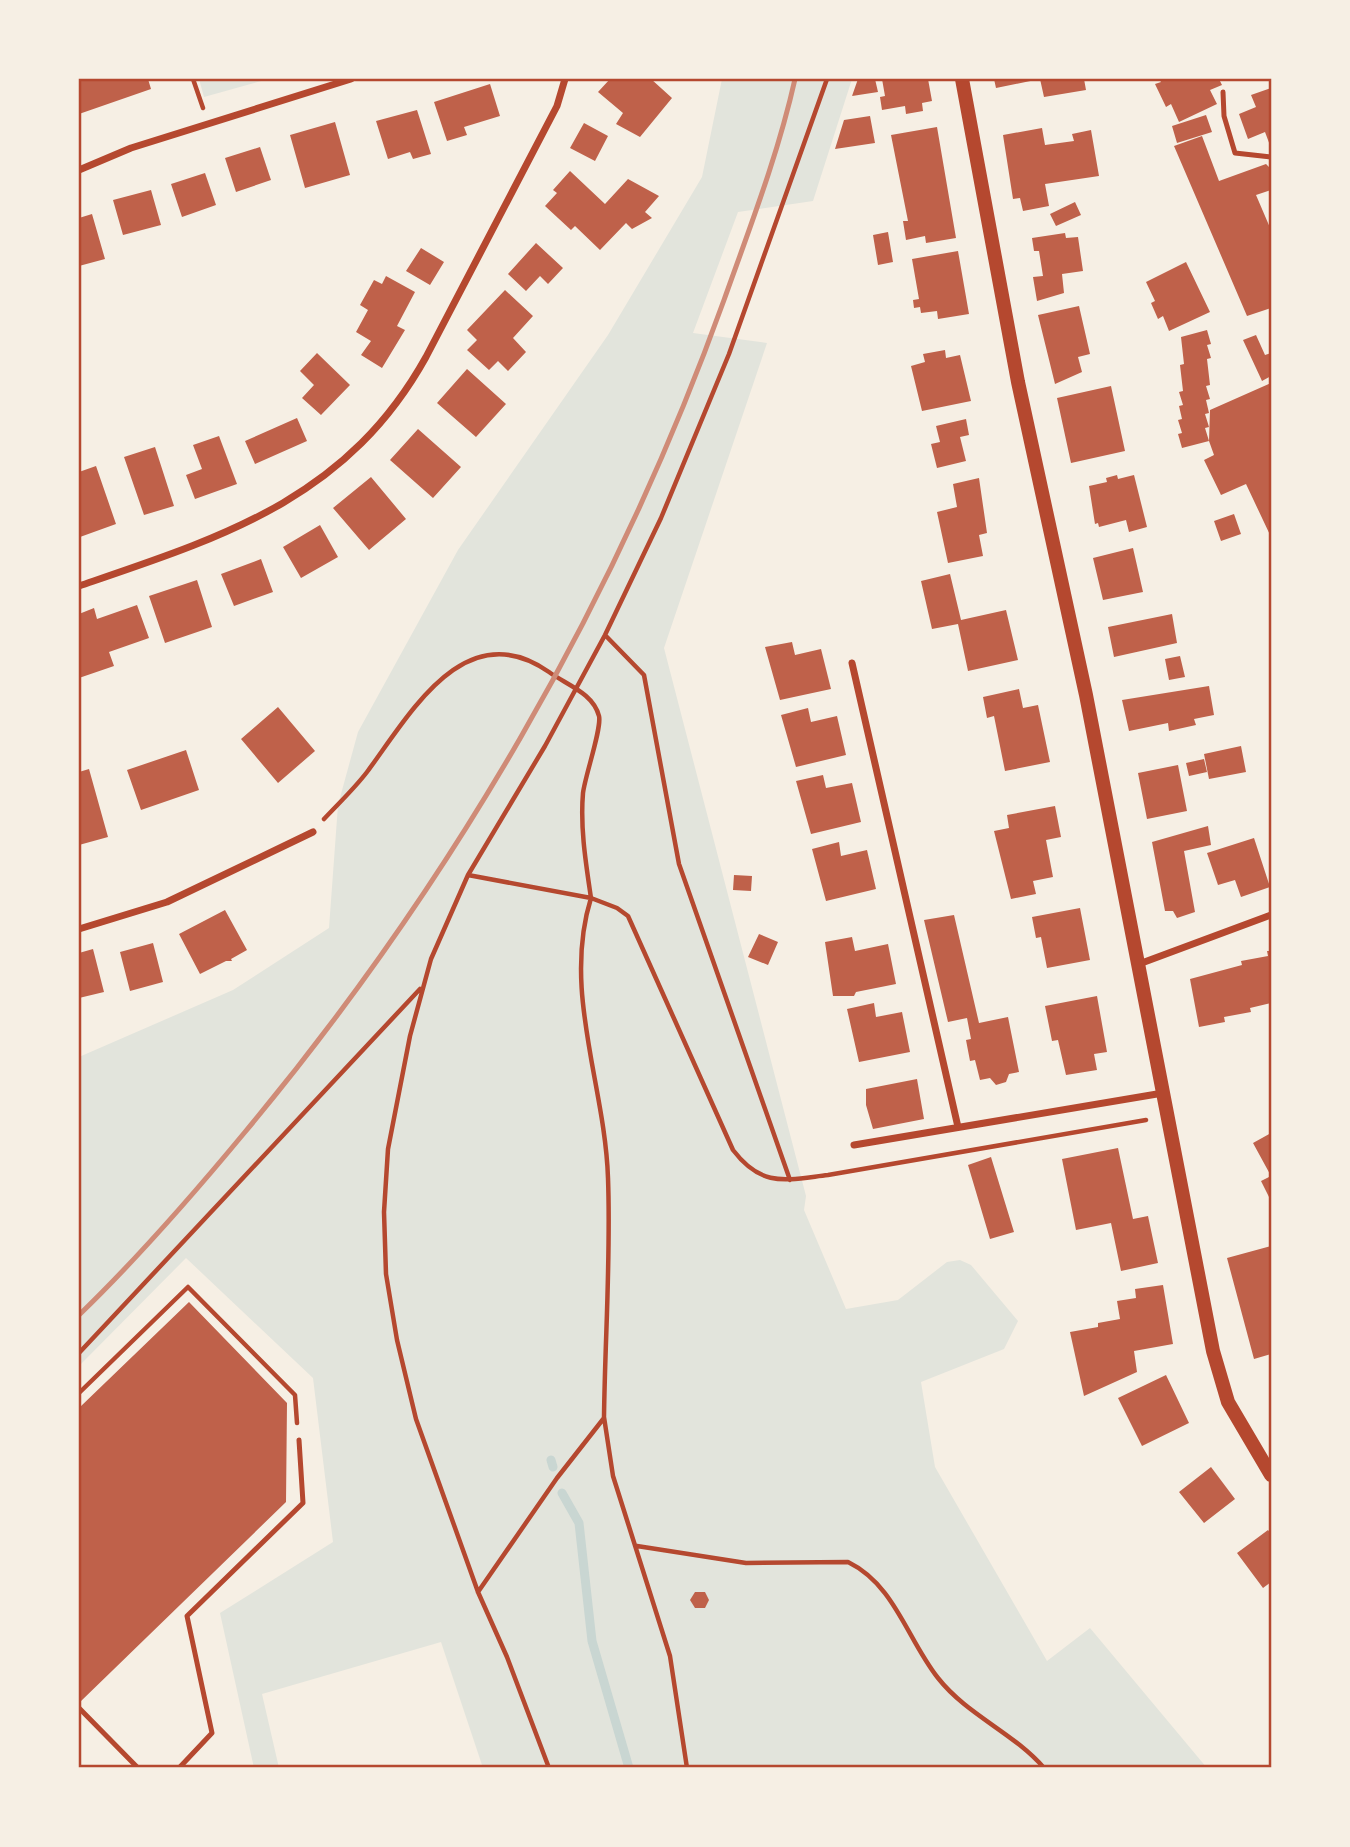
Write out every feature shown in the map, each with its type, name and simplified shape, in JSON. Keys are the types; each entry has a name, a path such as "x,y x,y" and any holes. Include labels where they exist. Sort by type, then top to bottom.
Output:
{"main road":[{"path":"962,79 1018,382 1087,695 1221,1383 1238,1422 1271,1475"}],"street":[{"path":"79,170 131,148 351,79"},
{"path":"79,586 194,547 267,515 325,477 371,434 406,394 557,106 565,79"},
{"path":"852,663 958,1127"},
{"path":"79,929 167,902 313,832"},
{"path":"1139,964 1271,915"},
{"path":"854,1145 1163,1093"}],"lane":[{"path":"1223,92 1224,116 1234,153 1271,157"},
{"path":"179,1768 212,1733 187,1616 303,1503 299,1440"},
{"path":"79,1708 138,1768"}],"path":[{"path":"193,79 208,124"},
{"path":"549,1768 507,1657 478,1592 416,1419 397,1340 386,1274 384,1212 388,1149 421,987 468,874 545,746 605,635 661,518 729,354 827,79"},
{"path":"605,635 644,675 679,864 734,1014 790,1180"},
{"path":"313,832 364,776 424,696 455,667 474,657 499,652 543,668 592,699 600,719 583,792 582,821 591,898 582,941 582,984 608,1176 604,1417 613,1476 670,1656 687,1768"},
{"path":"468,874 591,898 617,908 634,928 733,1150 759,1175 790,1180 1167,1116"},
{"path":"79,1353 421,987"},
{"path":"79,1393 188,1287 295,1395 299,1440"},
{"path":"478,1592 557,1478 604,1417"},
{"path":"636,1546 746,1563 848,1562 862,1568 875,1577 939,1679 959,1698 1022,1744 1044,1768"}],"shaded area":[{"path":"199,79 265,79 265,80 204,97"},
{"path":"722,79 852,79 813,201 738,212 693,333 767,343 664,648 806,1196 804,1210 846,1309 898,1300 947,1262 960,1260 971,1265 1018,1321 1004,1349 921,1382 935,1467 1047,1661 1090,1628 1207,1768 483,1768 441,1642 262,1694 279,1768 254,1768 220,1613 333,1542 313,1378 186,1258 79,1366 79,1057 233,990 329,928 338,805 358,732 458,550 608,335 702,177"}],"building":[{"path":"79,79 148,79 151,89 79,114"},
{"path":"610,79 651,79 672,98 640,137 616,124 623,113 598,92"},
{"path":"858,79 875,79 878,92 852,96"},
{"path":"882,79 928,79 932,101 922,103 923,111 906,114 905,106 882,110 880,97 885,96"},
{"path":"994,79 1040,79 996,88"},
{"path":"1040,79 1084,79 1086,90 1044,97"},
{"path":"1159,79 1219,79 1222,85 1210,90 1217,104 1179,122 1171,104 1166,107 1155,84 1161,82"},
{"path":"490,84 500,116 464,127 467,135 447,141 434,102"},
{"path":"1271,88 1271,148 1265,132 1248,139 1239,114 1256,107 1251,95"},
{"path":"417,110 431,154 413,159 410,152 388,159 376,121"},
{"path":"1206,115 1212,132 1177,143 1172,126"},
{"path":"870,116 875,143 835,149 844,120"},
{"path":"335,122 350,175 305,188 290,135"},
{"path":"584,123 608,136 595,161 570,148"},
{"path":"937,127 956,238 926,243 925,236 906,240 903,221 908,221 891,135"},
{"path":"1042,128 1045,145 1074,141 1072,134 1091,130 1099,176 1045,184 1049,206 1023,211 1020,198 1013,199 1003,135"},
{"path":"1202,136 1219,181 1266,164 1271,169 1271,190 1256,195 1271,230 1271,308 1247,316 1174,146"},
{"path":"260,147 271,180 236,192 225,158"},
{"path":"570,171 605,204 628,179 659,196 645,212 652,218 632,229 626,223 600,250 575,226 571,230 545,206 557,193 553,190"},
{"path":"205,173 216,205 182,217 171,184"},
{"path":"151,190 161,225 123,235 113,200"},
{"path":"1075,202 1081,215 1056,226 1050,214"},
{"path":"92,214 105,259 79,266 79,218"},
{"path":"888,232 893,262 878,265 873,235"},
{"path":"1065,233 1066,238 1078,237 1083,271 1062,274 1064,293 1037,301 1033,277 1043,276 1039,251 1034,251 1032,238"},
{"path":"536,243 563,268 548,284 540,276 526,291 508,274"},
{"path":"421,248 444,262 430,285 406,271"},
{"path":"958,251 969,314 938,319 937,311 921,313 920,307 914,308 913,300 919,299 912,259"},
{"path":"1186,262 1210,312 1169,331 1163,316 1158,319 1151,303 1155,301 1146,282"},
{"path":"386,276 415,292 397,326 405,330 382,368 361,355 371,341 356,332 368,310 360,305 374,280 382,284"},
{"path":"505,290 533,316 513,338 526,352 508,371 498,361 489,370 467,350 477,340 467,330"},
{"path":"1079,306 1090,354 1078,357 1082,372 1055,384 1038,315"},
{"path":"1207,330 1211,344 1207,345 1211,358 1207,359 1210,385 1206,386 1210,399 1206,400 1209,413 1205,414 1209,427 1205,428 1209,441 1182,448 1178,434 1182,433 1178,420 1182,419 1179,406 1183,405 1179,392 1183,391 1180,365 1184,364 1181,337"},
{"path":"1256,335 1265,355 1271,353 1271,376 1262,381 1243,340"},
{"path":"945,350 946,358 960,355 971,401 922,411 911,366 925,362 923,354"},
{"path":"317,353 350,385 321,415 302,398 314,385 300,371"},
{"path":"467,369 506,404 476,437 437,403"},
{"path":"1271,383 1271,537 1246,484 1221,495 1204,460 1214,455 1209,441 1210,410"},
{"path":"1111,386 1125,451 1071,463 1057,398"},
{"path":"297,418 307,441 255,464 245,441"},
{"path":"966,419 969,435 960,437 966,461 937,468 931,444 940,442 936,426"},
{"path":"418,429 461,467 433,498 390,460"},
{"path":"219,436 237,484 195,499 186,475 202,469 193,445"},
{"path":"155,447 174,506 144,515 124,457"},
{"path":"96,466 116,524 80,537 79,472"},
{"path":"1117,475 1118,479 1134,475 1147,527 1129,532 1126,520 1099,527 1098,523 1095,524 1089,486 1107,482 1106,478"},
{"path":"371,477 406,519 369,550 333,508"},
{"path":"979,478 987,533 979,535 983,556 948,563 937,512 957,507 953,484"},
{"path":"1234,514 1241,534 1221,541 1214,521"},
{"path":"320,525 338,557 301,578 283,547"},
{"path":"1133,548 1143,592 1103,600 1093,558"},
{"path":"261,559 273,592 234,606 221,574"},
{"path":"950,574 961,620 1006,610 1018,660 968,671 958,624 932,629 921,581"},
{"path":"197,580 212,627 165,643 149,596"},
{"path":"137,605 149,638 109,652 114,666 79,678 79,614 94,608 97,619"},
{"path":"1172,614 1177,643 1114,657 1108,627"},
{"path":"792,642 795,655 821,649 831,689 780,700 765,647"},
{"path":"1180,656 1185,677 1169,680 1165,659"},
{"path":"1209,686 1214,715 1194,719 1196,725 1169,731 1168,723 1129,731 1122,700"},
{"path":"1019,689 1023,708 1038,705 1050,762 1005,771 994,716 987,718 983,697"},
{"path":"278,707 315,751 278,783 241,739"},
{"path":"808,708 811,722 837,716 846,755 796,767 781,715"},
{"path":"1241,746 1246,772 1209,779 1204,754"},
{"path":"186,750 199,790 141,810 127,770"},
{"path":"1204,759 1207,772 1189,776 1186,763"},
{"path":"1178,765 1187,811 1147,819 1138,773"},
{"path":"89,769 108,837 79,845 79,772"},
{"path":"823,775 826,788 852,783 861,822 811,834 796,781"},
{"path":"1055,806 1061,837 1046,840 1053,877 1033,881 1036,894 1011,899 994,831 1009,828 1007,815"},
{"path":"1208,826 1211,845 1184,851 1195,912 1177,918 1173,911 1165,911 1152,842"},
{"path":"1254,838 1270,887 1241,897 1235,880 1218,885 1207,853"},
{"path":"839,842 841,856 867,850 876,889 826,901 812,849"},
{"path":"734,875 752,876 751,891 733,890"},
{"path":"1080,908 1090,960 1047,968 1041,937 1036,938 1032,917"},
{"path":"225,910 247,950 231,959 232,961 226,961 200,974 179,934"},
{"path":"954,915 979,1023 1008,1017 1019,1072 1009,1074 1006,1082 996,1085 990,1078 980,1080 975,1060 970,1061 966,1040 971,1039 967,1018 948,1022 924,920"},
{"path":"759,934 778,942 768,965 748,957"},
{"path":"852,937 855,951 888,944 896,984 856,992 854,996 833,996 825,942"},
{"path":"153,943 163,982 130,991 120,952"},
{"path":"93,949 104,992 79,998 79,953"},
{"path":"1267,951 1271,951 1271,1003 1250,1008 1251,1012 1224,1017 1225,1022 1199,1027 1190,979 1242,965 1241,961 1268,956"},
{"path":"1097,996 1107,1052 1094,1054 1097,1070 1066,1075 1058,1040 1052,1041 1045,1006"},
{"path":"874,1003 876,1017 902,1012 910,1052 859,1062 847,1009"},
{"path":"917,1079 924,1119 873,1129 866,1105 866,1089"},
{"path":"1271,1133 1271,1176 1253,1143"},
{"path":"1118,1148 1133,1219 1148,1216 1158,1263 1121,1271 1111,1223 1076,1230 1062,1159"},
{"path":"991,1157 1014,1232 990,1239 968,1165"},
{"path":"1271,1176 1271,1201 1261,1181"},
{"path":"1271,1246 1271,1354 1254,1359 1227,1258"},
{"path":"1163,1285 1173,1344 1134,1351 1137,1372 1084,1396 1070,1332 1098,1327 1098,1323 1120,1319 1117,1301 1136,1298 1135,1289"},
{"path":"189,1302 287,1403 286,1502 79,1703 79,1408"},
{"path":"1166,1375 1189,1423 1142,1446 1118,1398"},
{"path":"1211,1467 1235,1499 1204,1523 1179,1492"},
{"path":"1268,1530 1271,1534 1271,1582 1263,1588 1237,1553"},
{"path":"695,1592 705,1592 709,1600 705,1608 695,1608 690,1600"}],"waterway":[{"path":"551,1460 553,1467"},
{"path":"562,1493 579,1523 592,1641 629,1768"}],"railway":[{"path":"79,1315 185,1203 320,1038 391,940 458,840 521,737 579,631 632,523 681,413 763,191 795,79"}]}
